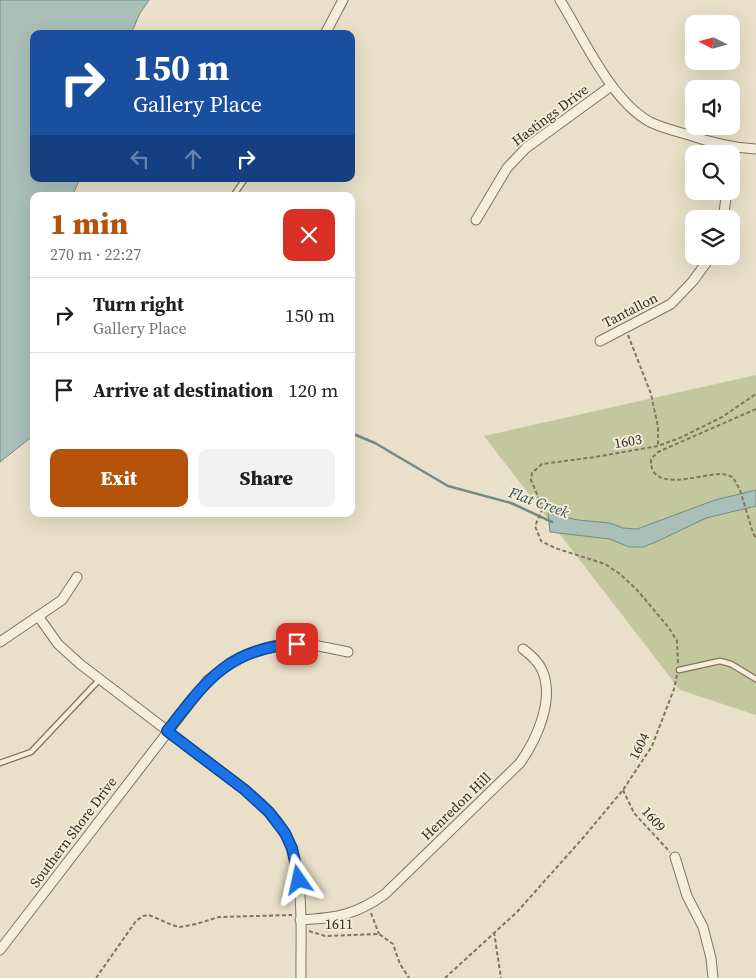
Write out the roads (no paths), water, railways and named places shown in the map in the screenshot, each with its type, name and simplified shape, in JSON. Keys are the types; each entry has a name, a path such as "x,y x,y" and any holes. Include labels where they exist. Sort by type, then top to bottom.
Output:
{"street":[{"path":"327,30 344,0"},
{"path":"560,0 611,86 627,105 650,122 712,145"},
{"name":"Hastings Drive","path":"476,220 507,168 526,148 611,86"},
{"path":"740,151 756,149"},
{"name":"Tantallon","path":"600,340 671,304 694,281 705,265"},
{"path":"0,642 62,600 77,577"},
{"path":"38,616 58,644 99,680 258,801 277,821 292,848 299,880 300,978"},
{"name":"Southern Shore Drive","path":"0,950 207,681 242,656 268,647 297,644 348,652"},
{"name":"Henredon Hill","path":"300,918 338,916 354,913 368,906 385,894 520,763 530,748 542,720 545,704 545,684 542,670 536,660 523,649"},
{"path":"675,857 687,896 703,928 711,958 713,978"}],"lane":[{"path":"679,670 720,660 731,664 756,679"},
{"path":"0,763 32,752 99,680"}],"water":[{"path":"0,0 149,0 140,13 133,30 30,30 30,182 79,182 74,192 30,192 30,438 0,462"},
{"path":"756,490 756,506 706,518 643,547 629,547 610,539 550,532 548,513 578,520 610,523 623,528 637,529 715,500"}],"waterway":[{"name":"Flat Creek","path":"355,435 375,443 448,486 511,503 552,522"}]}
